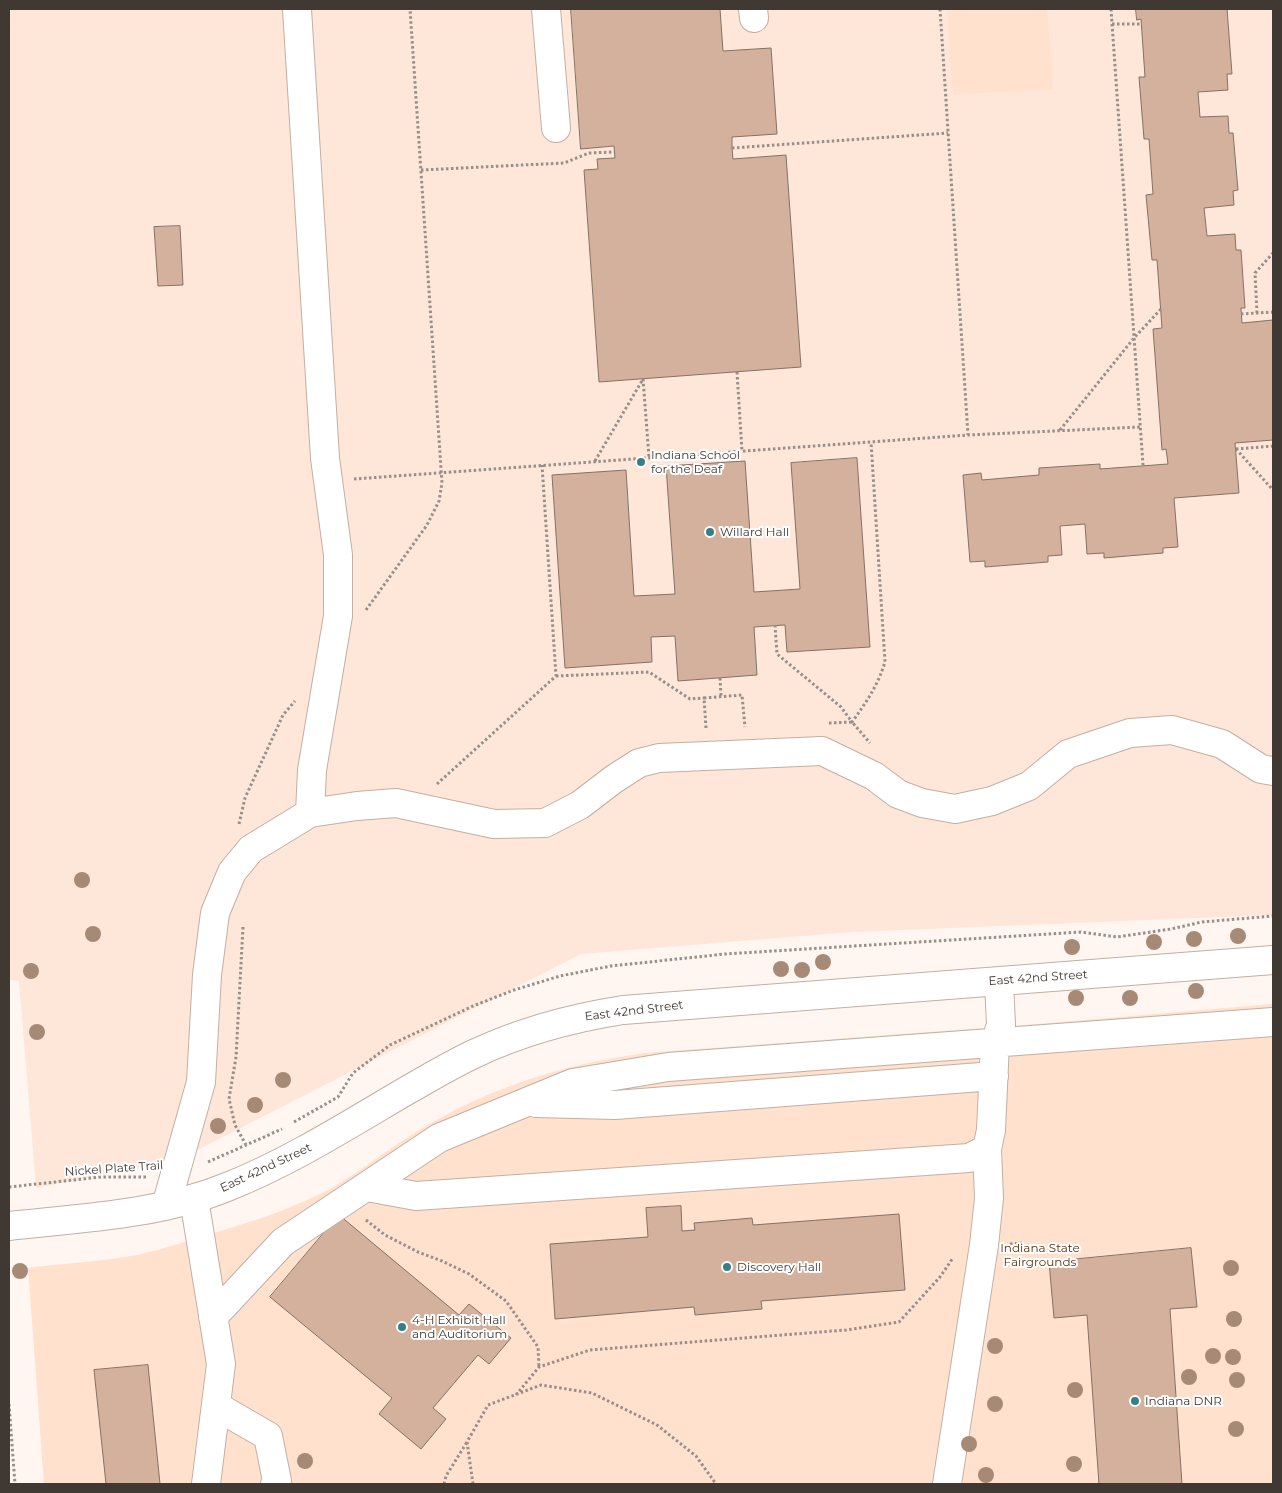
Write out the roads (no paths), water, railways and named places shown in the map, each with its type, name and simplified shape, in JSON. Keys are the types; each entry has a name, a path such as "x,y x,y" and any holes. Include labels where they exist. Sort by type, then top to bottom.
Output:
{"street":[{"path":"297,9 325,458 338,555 338,616 312,770 310,813"},
{"path":"546,9 556,128"},
{"path":"166,1206 202,1082 207,975 216,913 232,872 251,849 310,813 357,806 396,803 494,824 545,823 580,805 639,763 646,761 659,758 822,750 874,776 898,794 922,803 955,809 992,801 1029,786 1068,754 1130,733 1172,730 1222,744 1261,768 1273,771"},
{"name":"East 42nd Street","path":"9,1226 130,1212 194,1200 228,1187 295,1156 476,1053 536,1029 585,1016 623,1010 1273,960"},
{"path":"947,1484 984,1245 989,1198 987,1149 991,1130 995,1043 1001,1025 1000,981"},
{"path":"213,1317 283,1242 439,1138 574,1084 668,1068 1273,1022"},
{"path":"526,1103 615,1105 994,1076"},
{"path":"367,1187 416,1196 970,1158 987,1149"},
{"path":"194,1200 221,1364 206,1484"},
{"path":"216,1406 268,1436 277,1481 275,1484"}],"place":[{"name":"Indiana School for the Deaf","path":"641,462"},
{"name":"Willard Hall","path":"710,532"},
{"name":"Discovery Hall","path":"727,1267"},
{"name":"4-H Exhibit Hall and Auditorium","path":"402,1327"},
{"name":"Indiana DNR","path":"1135,1401"}],"park label":[{"name":"Indiana State Fairgrounds","path":"1040,1255"}]}
